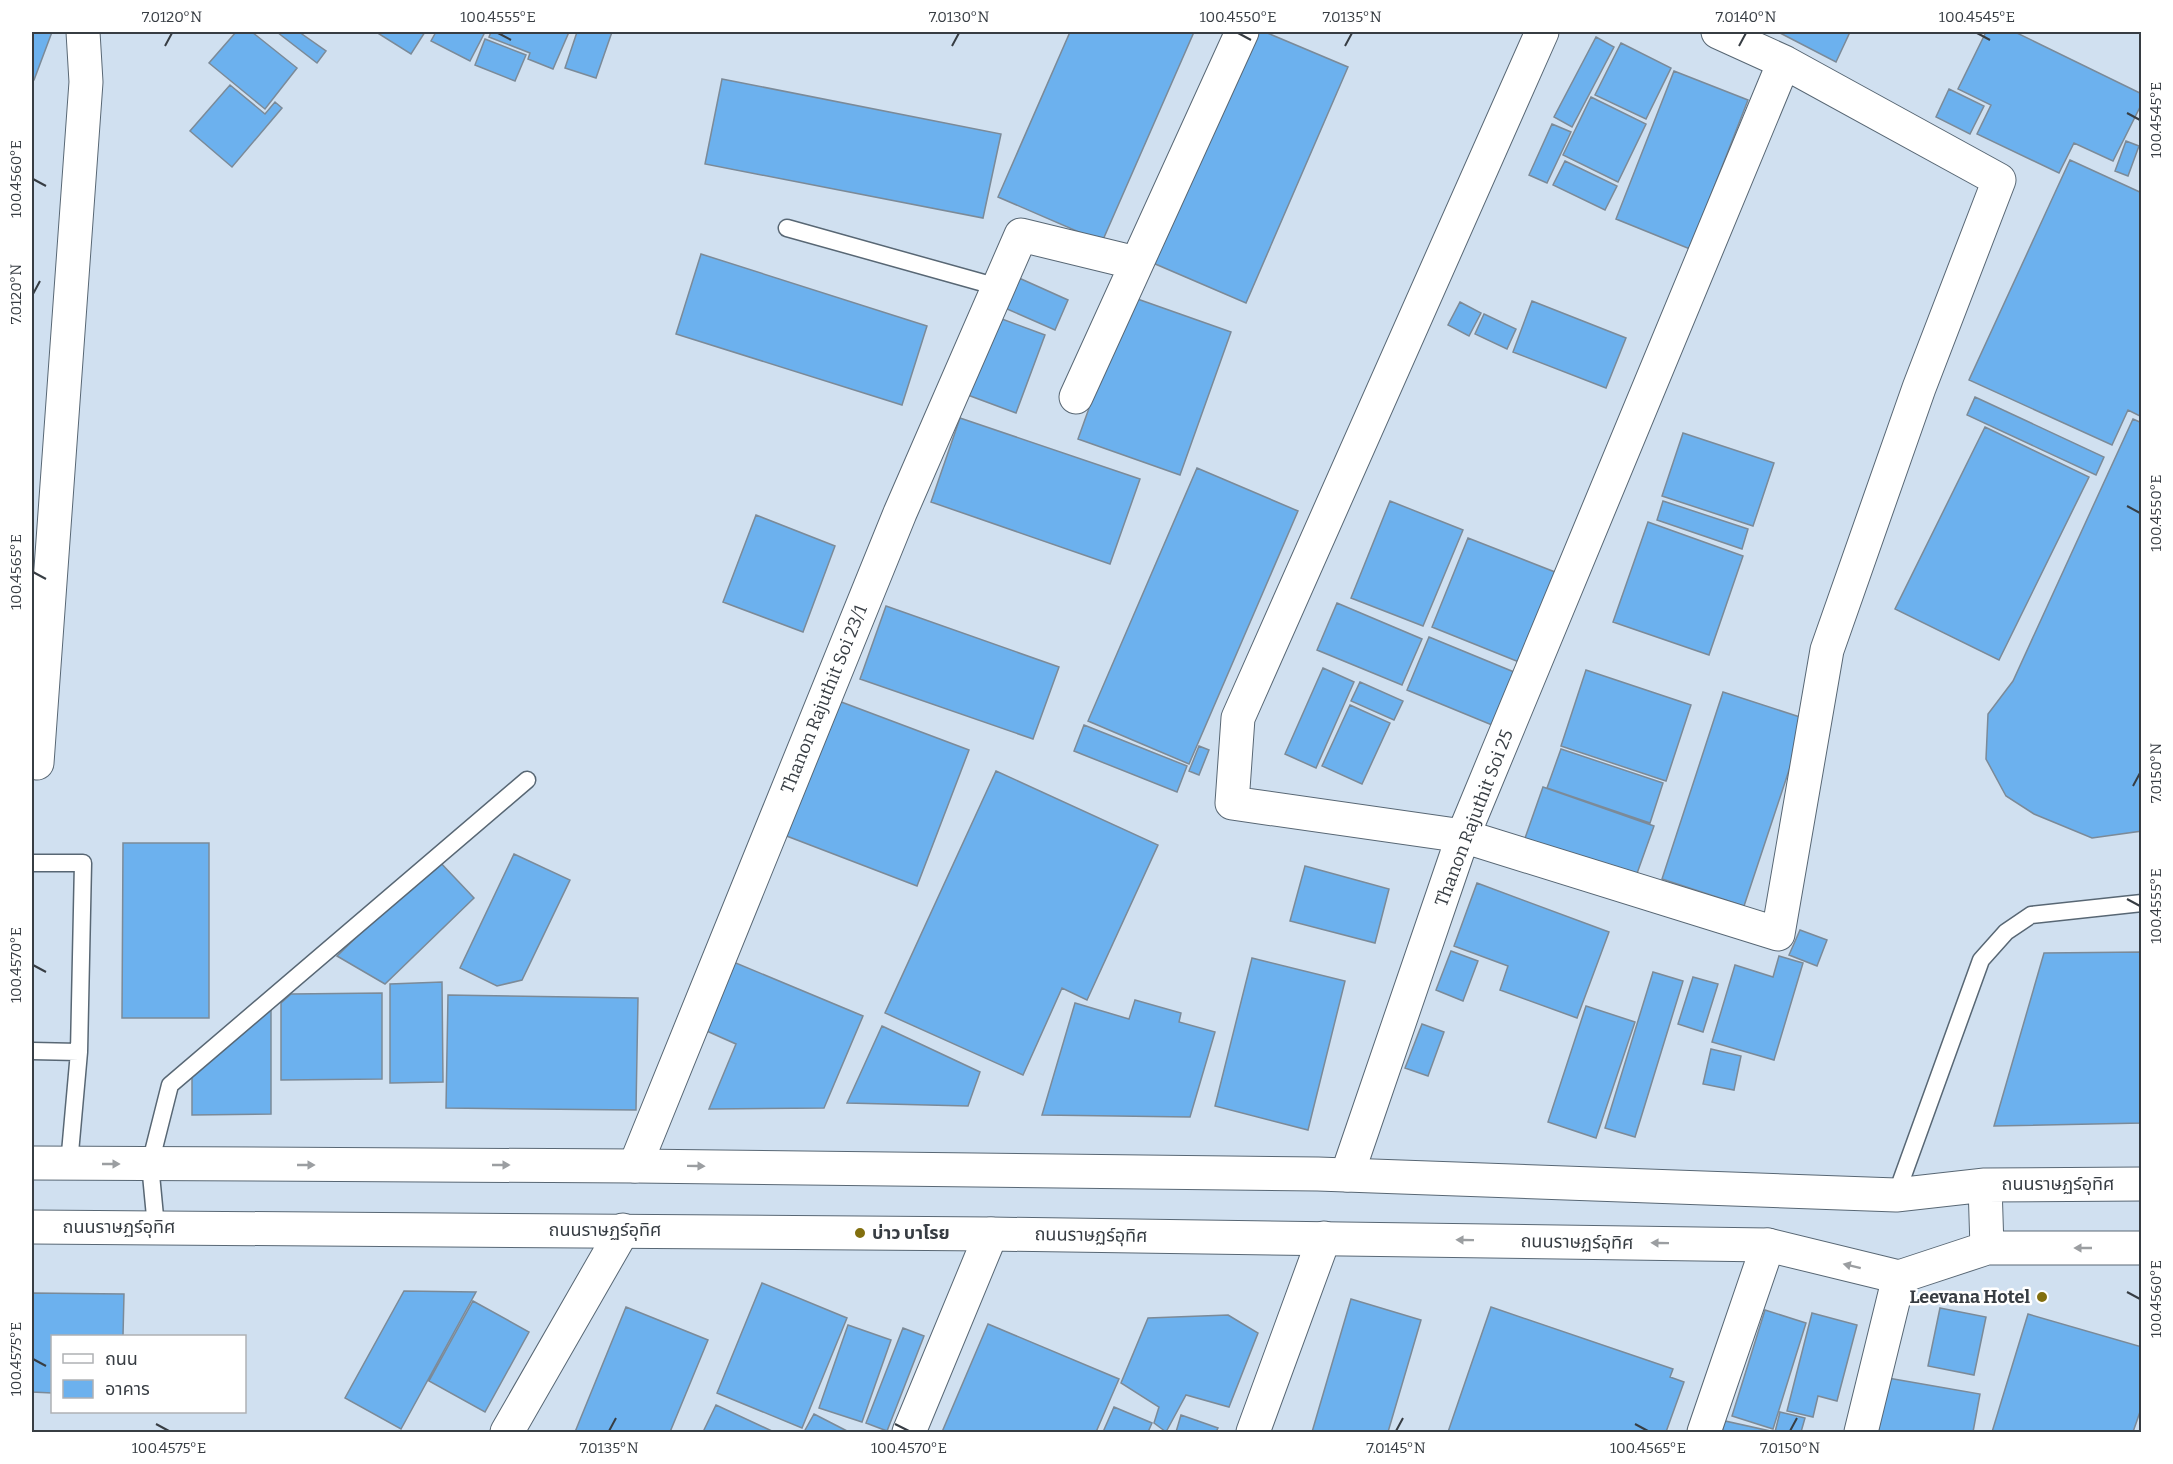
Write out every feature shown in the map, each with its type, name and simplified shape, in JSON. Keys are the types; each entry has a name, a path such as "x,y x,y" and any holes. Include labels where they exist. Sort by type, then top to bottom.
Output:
{"street":[{"path":"37,763 86,82 83,32"},
{"path":"1076,397 1242,32"},
{"path":"1542,32 1238,718 1232,803 1463,836 1778,934 1827,650 1919,388 1999,180 1784,62 1718,32"},
{"name":"Thanon Rajuthit Soi 25","path":"1347,1175 1463,836 1784,62"},
{"name":"Thanon Rajuthit Soi 23/1","path":"634,1166 900,513 1021,235 1136,263"},
{"name":"ถนนราษฏร์อุทิศ","path":"32,1163 634,1166 1347,1175 1896,1195 1985,1185 2142,1184"},
{"path":"1985,1185 1987,1248"},
{"name":"ถนนราษฏร์อุทิศ","path":"32,1227 623,1230 1768,1245 1899,1277"},
{"path":"507,1432 623,1230"},
{"path":"909,1432 991,1234"},
{"path":"1253,1432 1324,1238"},
{"path":"1704,1432 1768,1245"},
{"path":"1861,1432 1899,1277 1987,1248 2142,1248"}],"lane":[{"path":"787,228 998,287"},
{"path":"156,1227 150,1164 170,1085 527,780"},
{"path":"32,863 83,863 79,1052 69,1164"},
{"path":"1896,1195 1981,960 2006,932 2031,915 2142,903"},
{"path":"32,1052 79,1052"}],"building":[{"path":"32,32 52,32 34,80 32,80"},
{"path":"236,32 252,32 297,68 265,109 209,63"},
{"path":"277,32 299,32 326,51 317,63"},
{"path":"376,32 425,32 411,54"},
{"path":"436,32 485,32 470,61 431,41"},
{"path":"491,32 569,32 553,69 528,59 530,53 489,37"},
{"path":"577,32 612,32 596,78 565,68"},
{"path":"1070,32 1194,32 1102,242 998,197"},
{"path":"1253,32 1265,32 1348,67 1246,303 1153,263"},
{"path":"1781,32 1850,32 1836,62"},
{"path":"1986,32 2015,32 2142,94 2142,103 2113,161 2074,143 2059,173 1977,134 1991,105 1958,89"},
{"path":"1596,37 1614,47 1572,127 1554,117"},
{"path":"485,39 526,55 515,81 475,65"},
{"path":"1621,43 1671,68 1646,119 1595,95"},
{"path":"1674,71 1748,100 1690,249 1616,219"},
{"path":"722,79 1001,134 983,218 705,164"},
{"path":"230,85 265,114 275,102 282,108 232,167 190,131"},
{"path":"1949,89 1984,106 1970,134 1936,117"},
{"path":"1591,97 1646,124 1618,182 1563,155"},
{"path":"1552,124 1571,132 1547,183 1529,175"},
{"path":"2126,141 2139,146 2128,176 2115,171"},
{"path":"2070,160 2142,193 2142,417 2128,410 2112,445 1969,380"},
{"path":"1565,161 1617,186 1605,210 1553,185"},
{"path":"701,254 927,326 902,405 676,334"},
{"path":"1019,278 1068,300 1055,330 1005,308"},
{"path":"1129,296 1231,332 1180,475 1078,439"},
{"path":"1532,301 1626,338 1606,388 1513,352"},
{"path":"1460,302 1481,313 1469,336 1448,325"},
{"path":"1484,314 1516,329 1507,349 1475,334"},
{"path":"994,316 1045,335 1016,413 965,394"},
{"path":"1975,397 2104,457 2096,475 1967,415"},
{"path":"960,418 1140,479 1110,564 931,502"},
{"path":"2133,419 2142,423 2142,831 2092,838 2034,814 2006,796 1986,759 1988,714 2013,681"},
{"path":"1985,427 2089,477 1999,660 1895,609"},
{"path":"1683,433 1774,463 1753,526 1662,496"},
{"path":"1197,468 1298,511 1189,764 1088,721"},
{"path":"1390,501 1463,530 1423,626 1351,598"},
{"path":"1663,501 1748,529 1742,549 1657,520"},
{"path":"756,515 835,546 803,632 723,602"},
{"path":"1648,522 1743,556 1709,655 1613,622"},
{"path":"1468,538 1555,572 1519,662 1432,627"},
{"path":"1337,603 1422,639 1402,685 1317,650"},
{"path":"886,606 1059,667 1033,739 860,679"},
{"path":"1429,637 1514,672 1492,725 1407,690"},
{"path":"1323,668 1354,682 1316,768 1285,754"},
{"path":"1586,670 1691,705 1666,781 1561,746"},
{"path":"1360,682 1403,701 1394,720 1351,701"},
{"path":"1723,692 1806,719 1744,906 1662,879"},
{"path":"836,700 969,750 917,886 784,835"},
{"path":"1350,705 1390,723 1362,784 1322,766"},
{"path":"1084,725 1187,766 1177,792 1074,751"},
{"path":"1199,746 1209,750 1199,775 1189,771"},
{"path":"1561,749 1663,783 1650,823 1547,788"},
{"path":"996,771 1158,845 1087,1000 1062,988 1023,1075 885,1013"},
{"path":"1543,787 1654,826 1635,879 1524,841"},
{"path":"123,843 209,843 209,1018 122,1018"},
{"path":"514,854 570,880 522,980 497,986 460,968"},
{"path":"437,859 474,898 385,984 337,956"},
{"path":"1305,866 1389,889 1375,943 1290,921"},
{"path":"1477,883 1609,932 1577,1018 1500,990 1508,966 1454,946"},
{"path":"1800,930 1827,940 1817,966 1789,955"},
{"path":"1451,951 1478,961 1463,1001 1436,990"},
{"path":"2142,952 2142,1123 1994,1126 2044,953"},
{"path":"719,956 863,1016 824,1108 709,1109 736,1044 691,1024"},
{"path":"1779,956 1803,963 1774,1060 1712,1042 1735,965 1773,977"},
{"path":"1252,958 1345,981 1308,1130 1215,1106"},
{"path":"1653,972 1683,981 1635,1137 1605,1128"},
{"path":"1693,977 1718,984 1703,1032 1678,1024"},
{"path":"442,982 443,1082 390,1083 390,984"},
{"path":"382,993 382,1079 281,1080 281,1003 291,994"},
{"path":"448,995 638,998 636,1110 446,1108"},
{"path":"1135,1000 1181,1013 1179,1022 1215,1032 1190,1117 1042,1115 1075,1003 1129,1019"},
{"path":"271,1006 271,1114 192,1115 192,1068"},
{"path":"1586,1006 1635,1022 1596,1138 1548,1122"},
{"path":"1422,1024 1444,1032 1428,1076 1405,1068"},
{"path":"882,1026 980,1072 968,1106 847,1103"},
{"path":"1711,1049 1741,1056 1734,1090 1703,1084"},
{"path":"762,1283 847,1318 802,1428 717,1393"},
{"path":"404,1291 476,1292 401,1429 345,1398"},
{"path":"32,1293 124,1294 123,1335 51,1335 51,1393 32,1392"},
{"path":"1351,1299 1421,1320 1388,1432 1312,1432"},
{"path":"473,1301 529,1332 485,1412 429,1381"},
{"path":"626,1307 708,1340 670,1432 575,1432"},
{"path":"1491,1307 1673,1369 1670,1377 1684,1382 1666,1432 1448,1432"},
{"path":"1940,1308 1986,1317 1974,1375 1928,1366"},
{"path":"1765,1310 1806,1323 1773,1429 1732,1416"},
{"path":"1812,1313 1857,1325 1837,1401 1818,1396 1813,1417 1787,1411"},
{"path":"2028,1314 2142,1347 2142,1406 2133,1432 1992,1432"},
{"path":"1228,1315 1258,1333 1229,1407 1186,1395 1166,1432 1154,1423 1159,1407 1121,1383 1148,1318"},
{"path":"988,1324 1119,1379 1096,1432 942,1432"},
{"path":"848,1325 891,1340 862,1422 819,1408"},
{"path":"903,1328 924,1336 887,1431 866,1423"},
{"path":"1888,1378 1980,1394 1973,1432 1878,1432"},
{"path":"716,1405 774,1432 703,1432"},
{"path":"1114,1407 1152,1423 1148,1432 1103,1432"},
{"path":"1780,1412 1805,1418 1801,1432 1775,1432"},
{"path":"814,1414 849,1432 804,1432"},
{"path":"1181,1415 1218,1428 1216,1432 1176,1432"},
{"path":"1725,1421 1775,1432 1722,1432"}],"place":[{"name":"บ่าว บาโรย","path":"860,1233"},
{"name":"Leevana Hotel","path":"2042,1297"}]}
